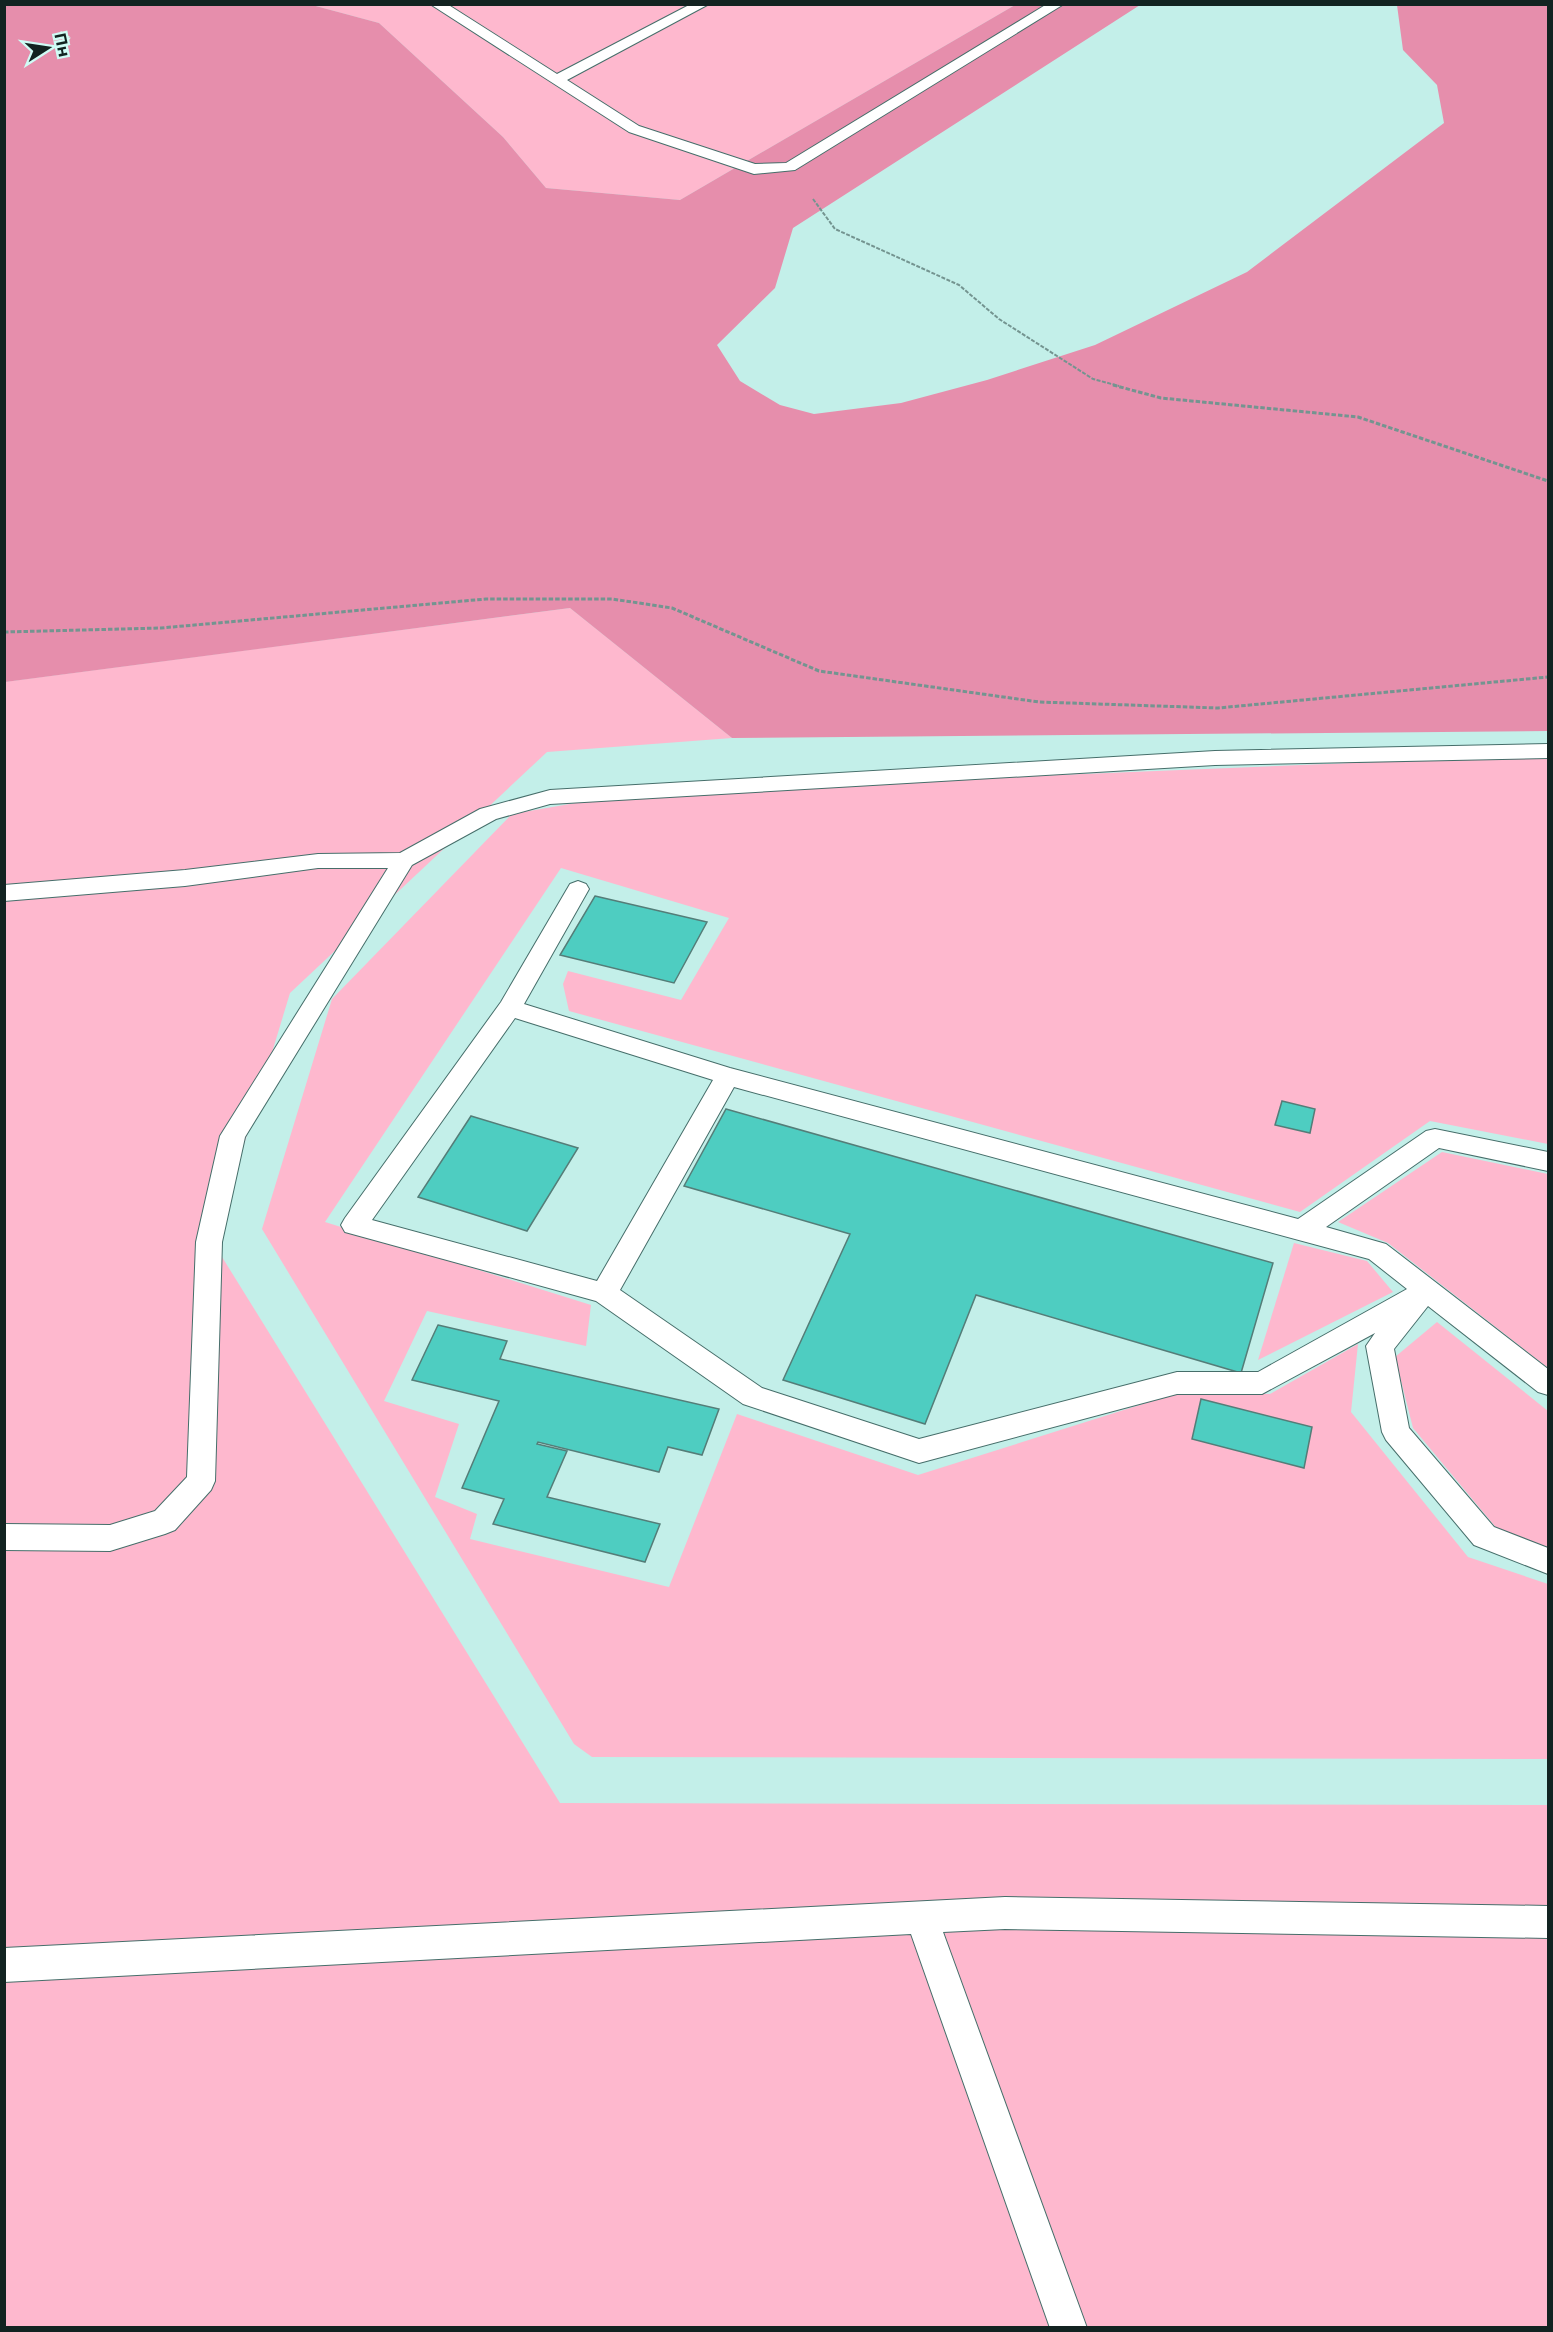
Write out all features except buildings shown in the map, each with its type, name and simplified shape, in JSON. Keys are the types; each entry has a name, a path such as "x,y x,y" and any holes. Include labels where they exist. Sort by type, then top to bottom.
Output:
{"lane":[{"path":"438,4 634,129 754,169 790,167 1057,4"},
{"path":"556,80 702,4"},
{"path":"4,1537 110,1538 165,1521 201,1481 209,1242 233,1136 404,861 488,814 550,797 1215,758 1548,751"},
{"path":"4,893 185,878 318,861 404,861"},
{"path":"578,889 510,1008 354,1225 604,1293 753,1396 919,1451 1177,1383 1262,1383 1428,1290"},
{"path":"510,1008 728,1076 1377,1251 1548,1384"},
{"path":"604,1293 728,1076"},
{"path":"1302,1230 1435,1138 1548,1161"},
{"path":"1428,1290 1380,1346 1396,1432 1484,1536 1548,1561"},
{"path":"4,1965 1005,1913 1548,1922"},
{"path":"921,1917 1069,2328"}],"path":[{"path":"754,169 808,192 835,229 959,285 999,319 1093,379 1161,398 1358,417 1548,481"},
{"path":"4,632 161,628 486,599 612,598 672,608 819,671 1039,702 1218,708 1548,677"}],"shaded area":[{"path":"4,5 312,5 379,23 503,137 546,188 680,200 1015,5 1140,5 793,228 775,288 717,345 740,381 780,405 814,414 901,403 987,380 1095,345 1247,272 1444,123 1437,85 1403,50 1397,5 1548,5 1548,731 732,738 570,608 5,682"},
{"path":"312,5 1015,5 680,200 546,188 503,137 379,23"},
{"path":"570,608 732,738 547,752 290,993 214,1244 560,1803 1548,1805 1548,2327 5,2327 4,682"},
{"path":"1548,755 1548,1144 1430,1121 1300,1212 569,1011 563,984 568,971 681,1000 729,918 561,868 325,1222 591,1305 586,1346 427,1311 384,1401 459,1424 435,1497 477,1514 470,1539 669,1587 737,1414 918,1475 1184,1391 1270,1394 1358,1344 1351,1412 1468,1557 1548,1584 1548,1759 592,1757 574,1744 262,1229 332,999 512,814 587,801 984,778"},
{"path":"1442,1152 1548,1174 1548,1368 1388,1243 1338,1222"},
{"path":"1294,1243 1367,1261 1393,1292 1258,1360"},
{"path":"1437,1322 1548,1411 1548,1548 1498,1530 1413,1428 1395,1357"}]}
